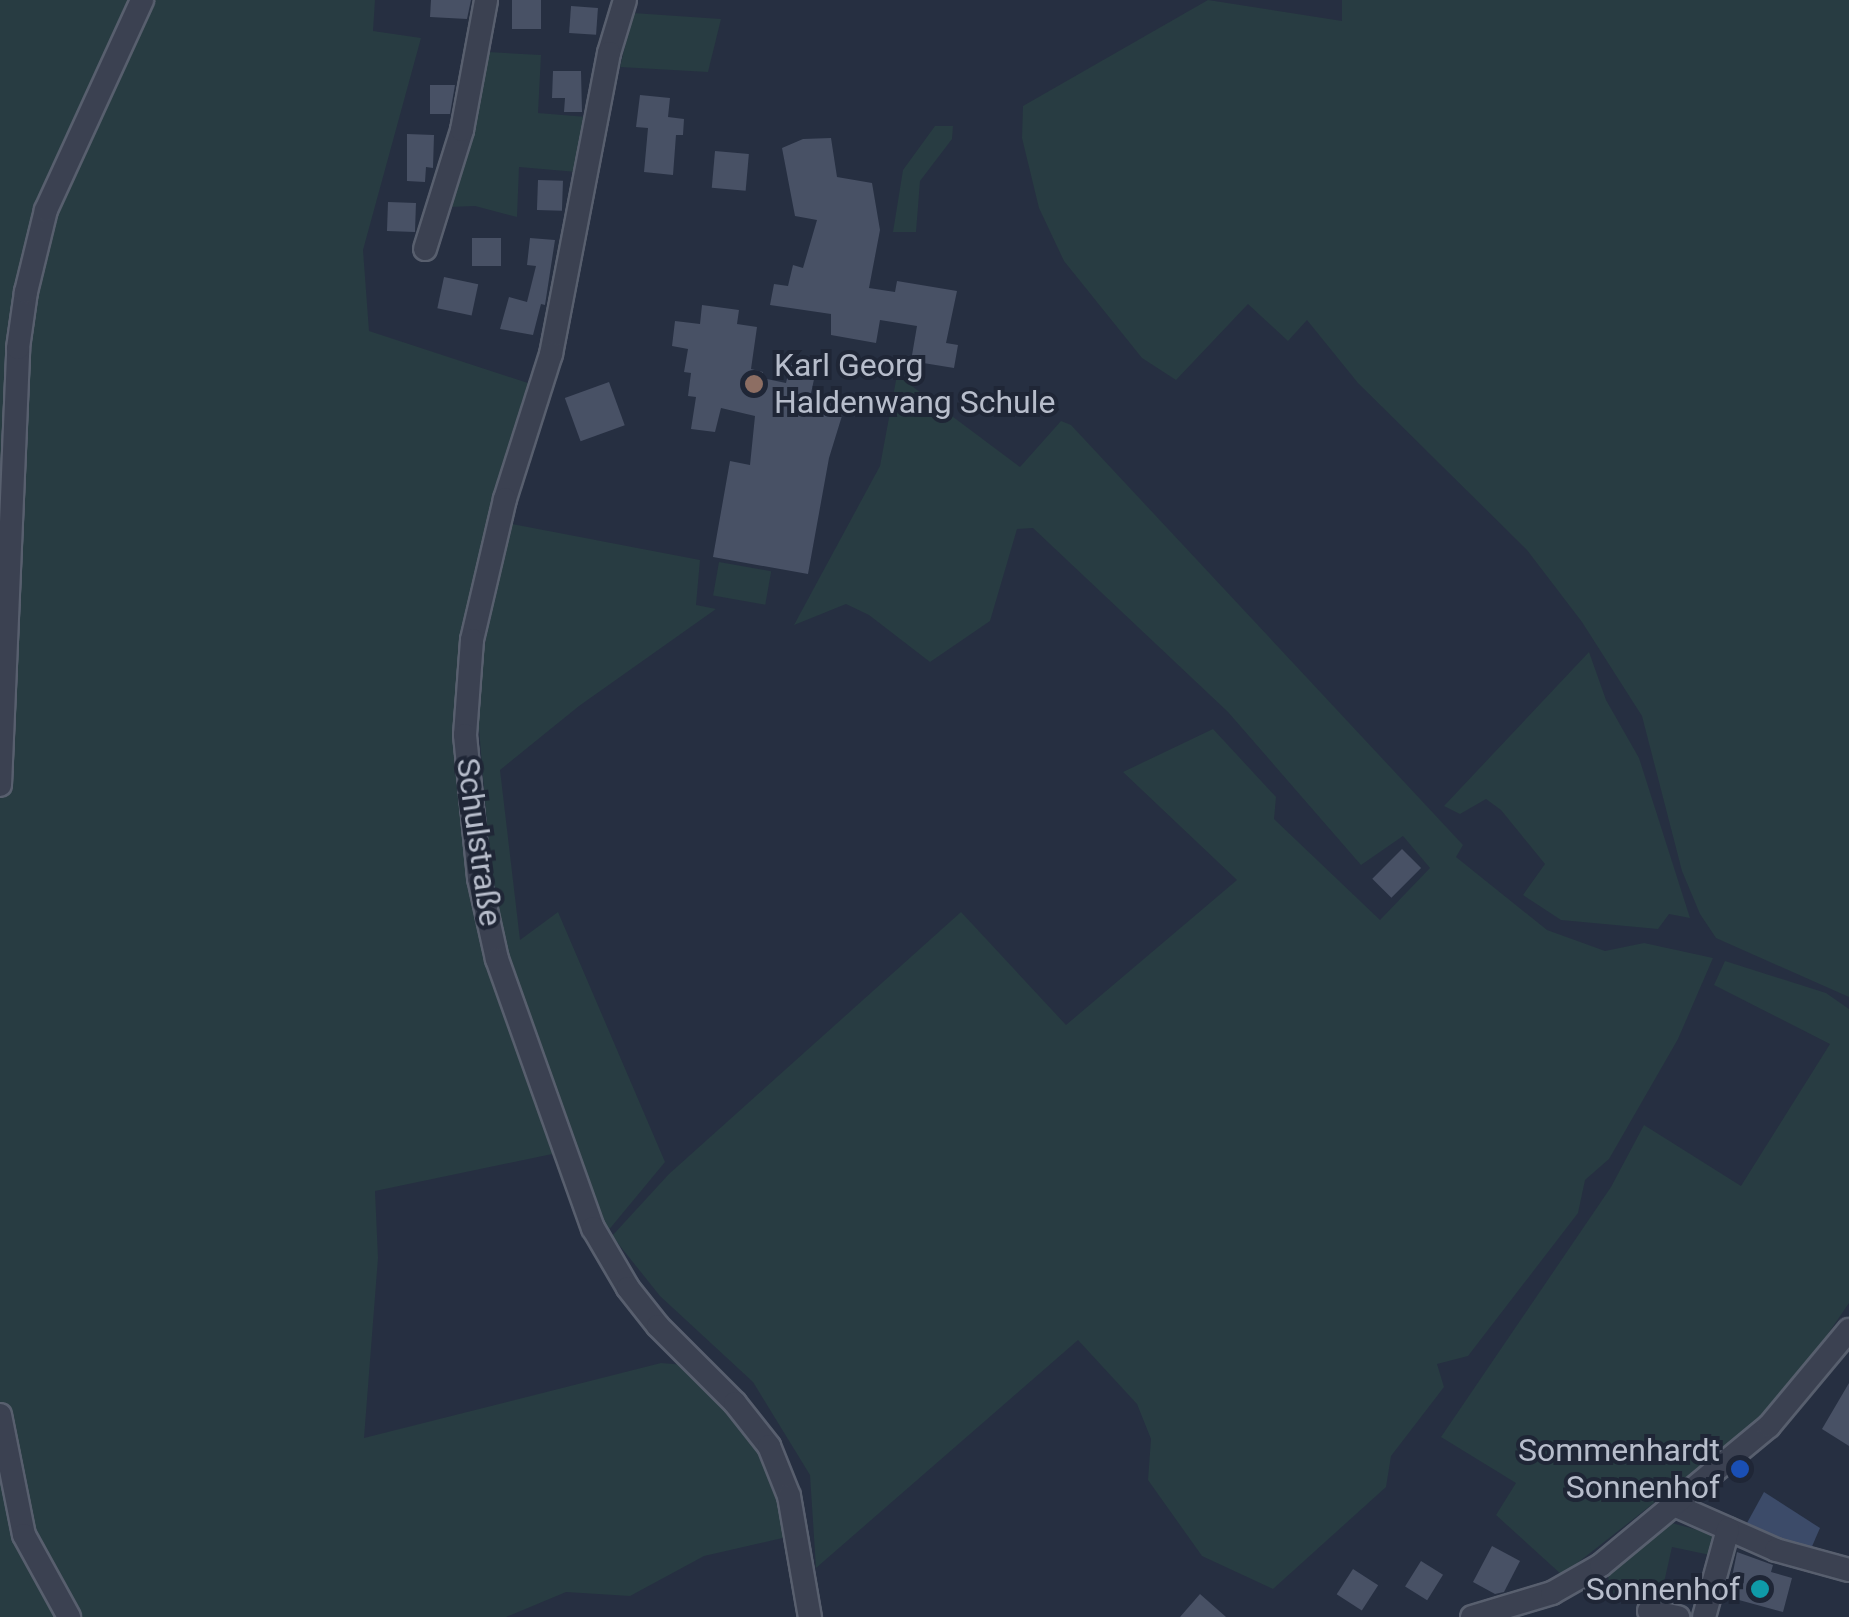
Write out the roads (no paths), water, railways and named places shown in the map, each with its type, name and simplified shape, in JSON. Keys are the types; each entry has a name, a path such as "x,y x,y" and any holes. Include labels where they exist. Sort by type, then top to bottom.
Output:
{"street":[{"path":"0,784 18,348 26,292 46,210 142,0"},
{"path":"425,249 462,130 486,0"},
{"name":"Schulstraße","path":"625,0 610,54 551,354 505,499 472,640 465,735 480,878 497,959 593,1228 648,1313 735,1403 770,1446 788,1496 810,1617"},
{"path":"1472,1617 1570,1584 1674,1505 1769,1426 1849,1330"},
{"path":"0,1415 24,1535 69,1617"},
{"path":"1674,1505 1776,1550 1849,1570"},
{"path":"1704,1617 1728,1529"},
{"path":"1649,1611 1678,1617"}],"water":[{"path":"1764,1492 1820,1528 1810,1551 1747,1523"}],"place":[{"name":"Karl Georg Haldenwang Schule","path":"754,384"},
{"name":"Sommenhardt Sonnenhof","path":"1740,1469"},
{"name":"Sonnenhof","path":"1760,1589"}]}
